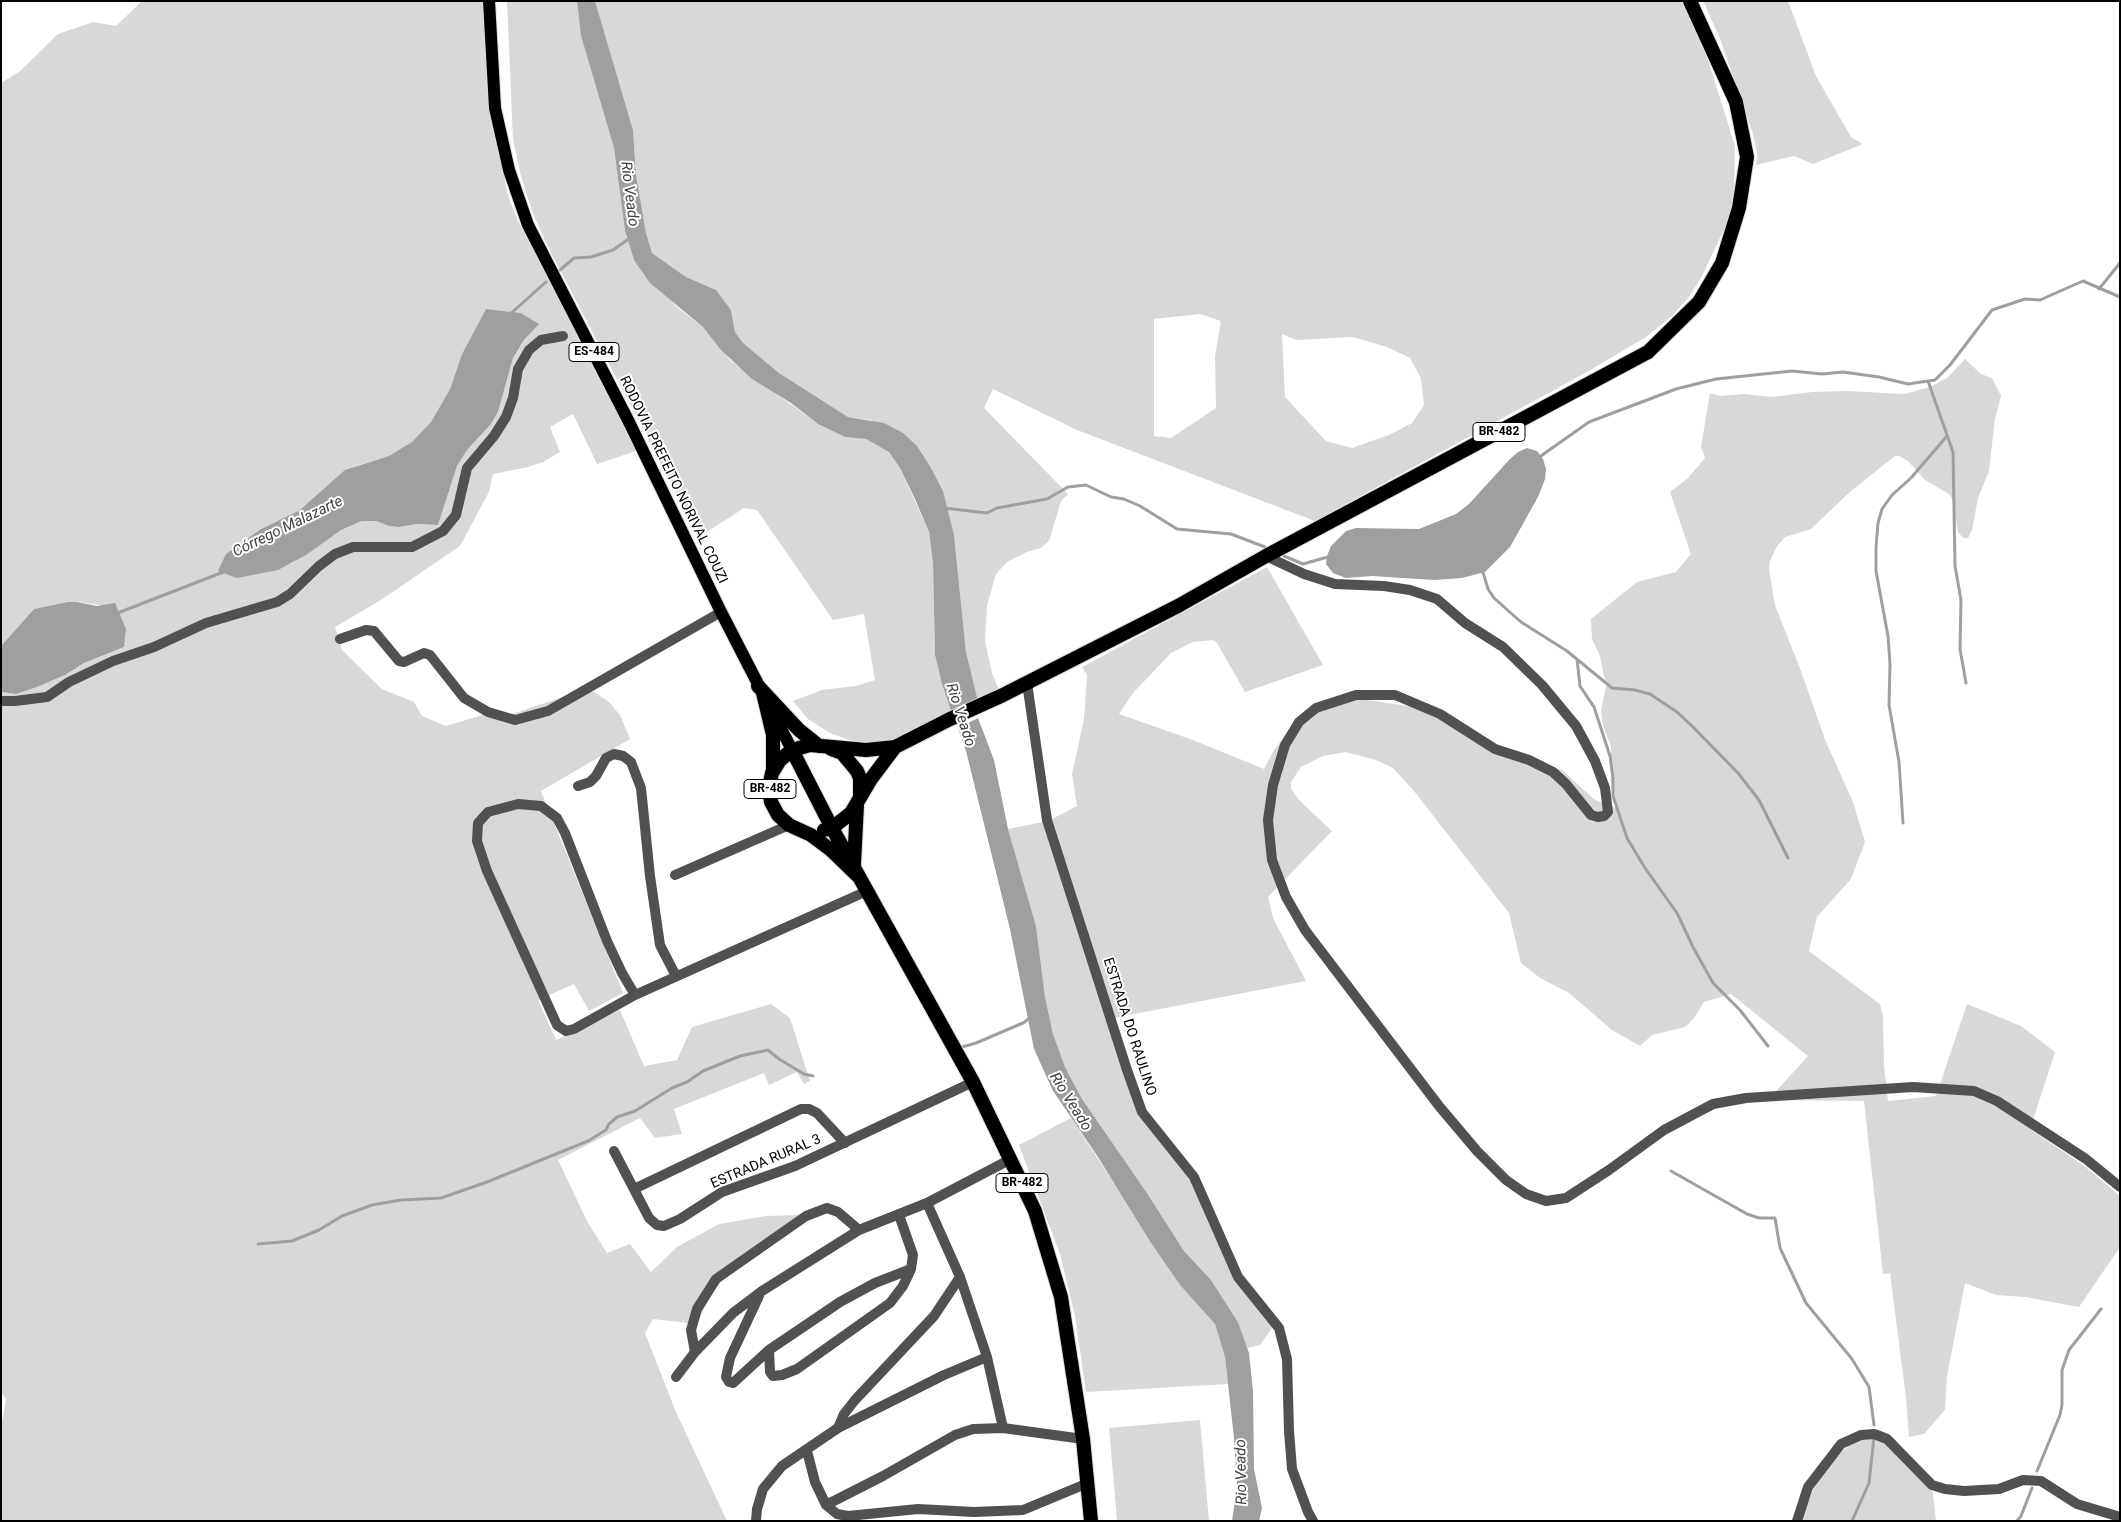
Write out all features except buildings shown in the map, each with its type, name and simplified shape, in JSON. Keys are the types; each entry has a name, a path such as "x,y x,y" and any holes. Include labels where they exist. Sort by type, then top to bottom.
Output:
{"highway":[{"name":"BR-482","path":"1090,1521 1083,1439 1061,1297 1035,1211 973,1082 857,871 811,835 791,826 778,815 771,802 769,787 772,773 780,760 792,750 802,746 866,750 895,747 1003,695 1178,606 1266,556 1648,352 1699,302 1722,263 1739,208 1747,157 1736,102 1690,1"},
{"path":"761,690 799,730 822,747 842,754 852,763 860,778 857,871"},
{"path":"761,690 773,735 772,773"},
{"name":"BR-482","path":"832,828 843,821 859,801 895,747"},
{"name":"ES-484","path":"792,750 832,828 857,871"},
{"path":"791,826 810,831 832,828"}],"main road":[{"name":"RODOVIA PREFEITO NORIVAL COUZI","path":"489,1 495,108 509,170 528,225 630,424 761,690"},
{"name":"ES-484","path":"761,690 792,750"}],"street":[{"path":"1,700 15,701 47,697 69,682 113,661 154,647 206,623 278,602 290,594 319,566 335,554 353,547 412,547 443,530 456,515 467,468 494,436 506,417 513,398 518,369 529,350 541,340 562,336"},
{"path":"1266,556 1304,574 1335,584 1393,587 1410,590 1436,599 1465,622 1503,647 1542,685 1576,726 1595,761 1604,788 1608,812 1598,818 1591,816 1566,784 1553,772 1529,760 1495,749 1440,714 1395,694 1356,695 1316,708 1299,722 1285,745 1273,785 1268,820 1272,860 1286,897 1305,930 1439,1106 1477,1151 1506,1180 1526,1194 1546,1200 1566,1198 1609,1170 1664,1130 1713,1104 1746,1098 1912,1087 1974,1091 1997,1101 2086,1159 2120,1187"},
{"path":"340,639 366,630 374,631 399,661 404,662 424,653 430,655 464,698 488,712 515,720 548,711 721,612"},
{"name":"ESTRADA DO RAULINO","path":"1027,683 1047,820 1126,1070 1142,1112 1194,1177 1238,1277 1279,1328 1287,1359 1292,1469 1313,1521"},
{"path":"578,786 590,782 596,776 606,758 614,754 623,756 631,762 641,788 652,896 660,945 676,976"},
{"path":"635,995 607,941 565,833 557,818 541,806 518,804 488,812 478,823 477,841 487,871 557,1025 566,1031 635,995 867,891"},
{"path":"675,875 791,826"},
{"name":"ESTRADA RURAL 3","path":"614,1151 649,1218 656,1225 664,1226 680,1219 722,1192 795,1166 973,1082"},
{"name":"ESTRADA RURAL 3","path":"634,1189 801,1109 809,1109 817,1113 845,1143"},
{"path":"676,1377 695,1352 733,1313 762,1291 859,1230 927,1203 1011,1159"},
{"path":"927,1203 960,1277 987,1358 1003,1428"},
{"path":"695,1352 691,1330 697,1309 716,1279 806,1216 827,1208 838,1212 859,1230"},
{"path":"769,1350 770,1372 773,1376 782,1375 796,1369 890,1302 903,1286 911,1269 914,1255 899,1215"},
{"path":"762,1291 728,1363 726,1377 729,1382 733,1383 769,1350 840,1302 875,1283 911,1269"},
{"path":"838,1428 844,1414 855,1400 934,1316 960,1277"},
{"path":"756,1521 757,1509 763,1489 782,1466 808,1451 838,1428 944,1375 987,1358"},
{"path":"826,1505 956,1435 973,1429 1003,1428 1083,1439"},
{"path":"1797,1521 1808,1487 1841,1444 1860,1435 1874,1434 1887,1439 1932,1485 1945,1489 1964,1491 1999,1489 2023,1480 2041,1481 2077,1504 2120,1517"},
{"path":"808,1451 815,1482 826,1505 836,1514 848,1516 918,1509 974,1512 1023,1510 1088,1484"},
{"path":"1023,1510 1023,1521"}],"shaded area":[{"path":"142,1 495,1 500,156 508,196 518,221 639,450 597,464 573,414 550,427 560,452 543,462 528,467 493,474 489,492 460,546 381,600 335,627 342,650 382,689 414,702 422,716 446,726 492,712 503,717 581,691 594,692 609,702 620,715 630,739 541,791 623,993 589,1011 574,984 538,1000 556,1040 620,1010 644,1066 677,1060 692,1027 771,1004 790,1018 810,1081 804,1084 797,1072 769,1085 764,1073 674,1109 682,1134 655,1138 640,1118 558,1160 588,1223 607,1253 630,1244 651,1272 677,1247 719,1224 766,1216 801,1215 715,1285 697,1324 653,1319 645,1333 676,1412 727,1521 1,1521 1,1429 6,1399 1,1392 1,692 16,694 37,687 65,675 84,663 124,647 105,606 78,602 34,609 1,646 1,83 19,72 58,34 93,22 116,26","holes":["486,309 521,313 538,324 524,340 513,358 498,412 491,424 467,450 457,466 438,525 417,524 399,527 389,526 376,521 362,521 341,530 291,564 261,529 300,510 353,467 390,456 412,442 431,422 450,389 462,354"]},
{"path":"507,1 577,1 581,36 614,148 625,231 634,260 678,308 703,327 731,361 818,424 845,437 866,439 889,452 900,468 929,532 933,563 935,655 952,714 910,736 884,742 855,742 830,733 808,719 793,701 822,690 856,686 875,680 864,614 833,620 757,510 744,508 699,537 547,245 532,211 521,176 513,140"},
{"path":"595,1 1683,1 1709,63 1735,146 1734,197 1728,221 1702,276 1689,297 1672,316 1646,337 1587,372 1315,521 1077,430 993,389 984,408 1068,494 1061,501 1049,541 1041,548 1027,552 1007,562 996,574 987,605 985,641 992,673 999,690 978,701 966,652 954,535 871,420 848,417 779,373 743,343 735,332 731,310 716,291 686,277 652,253 646,233 636,175 633,130","holes":["1200,314 1221,321 1215,356 1216,408 1171,438 1154,436 1154,319","1282,334 1296,340 1353,337 1387,347 1410,358 1421,378 1424,405 1412,423 1389,435 1352,448 1326,441 1285,397"]},
{"path":"1703,1 1788,1 1816,76 1851,137 1863,144 1813,164 1794,156 1756,165 1757,154 1753,134 1719,36"},
{"path":"1965,359 1981,374 1992,378 2001,396 1995,418 1989,471 1978,498 1972,530 1968,538 1963,538 1958,532 1953,500 1949,494 1925,480 1908,461 1895,456 1851,491 1811,529 1785,537 1777,546 1770,561 1769,569 1775,605 1826,742 1853,802 1865,842 1851,879 1817,917 1809,951 1880,1004 1883,1017 1884,1066 1888,1101 1936,1096 1967,1004 2021,1026 2055,1052 2030,1129 2083,1165 2120,1196 2120,1247 2079,1307 2025,1297 1996,1295 1965,1283 1947,1376 1945,1410 1924,1434 1909,1437 1906,1398 1890,1273 1883,1274 1864,1101 1768,1100 1808,1056 1731,994 1704,1002 1694,1018 1685,1027 1652,1035 1640,1046 1612,1030 1569,993 1540,978 1521,963 1509,913 1414,791 1393,768 1376,760 1346,752 1323,756 1301,767 1291,782 1291,789 1299,800 1332,831 1268,897 1273,918 1306,981 1113,1018 1136,1100 1196,1189 1224,1247 1274,1325 1260,1345 1247,1348 1238,1322 1211,1280 1184,1251 1147,1193 1082,1099 1065,1067 1053,1034 1045,997 1036,926 1008,829 1048,821 1077,806 1072,774 1084,719 1087,675 1082,667 1267,567 1323,665 1245,692 1217,643 1213,640 1193,642 1171,653 1133,693 1119,714 1193,740 1264,769 1274,750 1288,732 1304,718 1342,698 1420,708 1520,756 1562,770 1595,800 1616,808 1611,780 1611,746 1603,726 1601,711 1606,686 1600,656 1592,639 1591,619 1637,582 1676,572 1691,554 1670,492 1688,478 1705,458 1701,447 1710,393 1720,396 1744,394 1771,397 1812,392 1848,391 1904,394 1930,387 1947,378"},
{"path":"1071,1118 1180,1285 1215,1324 1225,1357 1228,1384 1086,1392 1075,1316 1060,1254 1019,1145"},
{"path":"1200,1420 1209,1521 1117,1521 1109,1428"},
{"path":"1879,1429 1894,1438 1932,1486 1936,1521 1800,1521 1814,1488 1832,1460 1853,1442"}],"water":[{"name":"Rio Veado","path":"577,1 595,1 633,130 636,175 646,233 652,253 686,277 716,290 731,310 735,332 743,343 779,373 848,417 884,423 903,433 917,446 931,468 943,491 954,535 966,652 978,701 952,714 935,655 933,563 929,532 900,468 889,452 866,439 845,437 818,424 791,403 752,379 721,350 703,327 650,283 634,260 625,231 614,148 581,36"},
{"path":"486,309 521,313 539,324 524,340 513,358 498,412 491,424 467,450 457,466 438,525 417,524 399,527 389,526 376,521 362,521 341,530 306,555 278,570 237,578 218,571 226,554 261,529 300,510 345,470 389,456 412,442 431,422 450,389 462,354"},
{"path":"1527,448 1537,451 1543,459 1546,469 1545,479 1539,495 1510,547 1485,572 1462,578 1435,580 1372,576 1346,578 1333,573 1326,564 1331,546 1346,531 1356,528 1419,529 1456,514 1469,504 1509,460 1518,452"},
{"path":"68,602 97,606 115,603 126,629 124,647 84,663 65,675 37,687 16,694 1,692 1,646 34,609"},
{"name":"Rio Veado","path":"978,718 994,760 1008,829 1036,926 1045,997 1053,1034 1065,1067 1082,1099 1147,1193 1184,1251 1211,1280 1238,1322 1249,1353 1253,1391 1254,1469 1262,1508 1259,1521 1232,1521 1237,1487 1234,1438 1225,1357 1215,1324 1180,1285 1151,1243 1098,1157 1053,1091 1034,1049 1010,929 966,751 958,728"}],"waterway":[{"name":"Córrego Malazarte","path":"560,270 574,258 591,257 613,250 630,238"},
{"path":"2099,289 2120,263"},
{"path":"1538,458 1589,422 1676,389 1716,379 1792,371 1822,374 1843,372 1879,377 1908,384 1935,380 1950,365 1992,310 2025,299 2040,300 2083,281 2120,297"},
{"name":"Córrego Malazarte","path":"509,315 546,282"},
{"path":"1928,381 1953,452 1955,566 1961,600 1960,649 1966,683"},
{"path":"1903,823 1899,762 1889,705 1890,664 1888,636 1876,571 1878,523 1882,509 1892,495 1911,478 1947,436"},
{"path":"944,508 987,513 997,508 1047,499 1068,487 1086,485 1111,497 1124,499 1140,506 1177,529 1231,534 1265,547"},
{"path":"1284,556 1303,564 1328,557"},
{"path":"1482,569 1488,589 1494,598 1521,622 1567,651 1612,688 1635,690 1650,694 1677,712 1691,725 1738,773 1759,800 1788,858"},
{"name":"Córrego Malazarte","path":"115,614 226,571"},
{"path":"1577,659 1580,686 1594,707 1610,756 1613,796 1627,838 1645,868 1677,913 1713,983 1740,1010 1768,1046"},
{"path":"962,1047 1023,1023 1030,1018"},
{"path":"258,1244 292,1241 319,1230 342,1216 372,1205 401,1200 441,1198 487,1182 588,1141 606,1130 609,1124 617,1117 635,1111 703,1071 740,1056 768,1050 804,1074 813,1076"},
{"path":"1671,1171 1747,1214 1759,1218 1775,1218 1780,1248 1806,1303 1852,1359 1869,1387 1874,1425"},
{"path":"2037,1471 2060,1415 2062,1405 2062,1370 2069,1350 2101,1309"},
{"path":"1852,1521 1869,1483 1874,1437"},
{"path":"2017,1521 2021,1516 2032,1488"}]}
